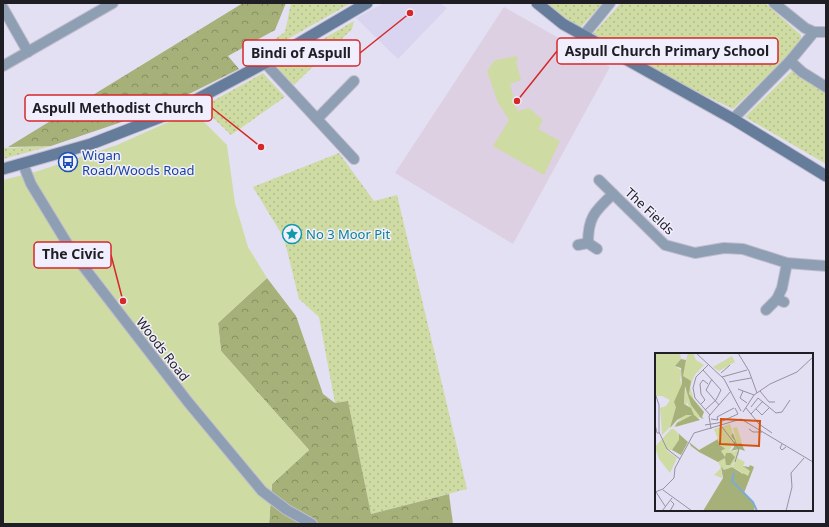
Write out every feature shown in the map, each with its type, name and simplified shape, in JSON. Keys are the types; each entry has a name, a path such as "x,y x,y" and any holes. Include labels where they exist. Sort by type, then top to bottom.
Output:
{"main road":[{"path":"536,3 563,24 583,36 733,119 826,176"},
{"path":"3,169 91,144 171,113 265,63 365,4"}],"street":[{"path":"3,66 113,3"},
{"path":"583,36 610,3"},
{"path":"774,3 806,28 814,32 826,32"},
{"path":"3,8 28,52"},
{"path":"733,119 790,61 814,32"},
{"path":"790,61 802,72 826,87"},
{"path":"265,63 354,159"},
{"path":"317,119 354,81"},
{"name":"Woods Road","path":"23,164 31,184 73,253 188,402 262,491 288,510 312,524"},
{"name":"The Fields","path":"599,180 664,245 695,253 724,248 743,249 787,263 826,266"},
{"name":"The Fields","path":"588,242 588,225 598,208 613,194"},
{"path":"578,245 588,242 597,249"},
{"path":"766,310 780,300 787,263"}],"shaded area":[{"path":"384,3 440,3 447,8 398,59 356,18"},
{"path":"504,7 610,67 513,244 395,173"}],"green space":[{"path":"243,3 286,3 275,30 228,56 239,69 157,110 51,146 8,147"},
{"path":"291,3 351,3 251,60 249,57 285,32"},
{"path":"547,3 603,3 579,29"},
{"path":"621,3 765,3 801,35 801,44 733,109 623,56 590,37"},
{"path":"354,21 352,29 294,85 275,67"},
{"path":"517,56 518,60 516,61 521,80 510,84 517,111 529,108 543,120 538,129 560,141 544,175 493,146 509,120 498,103 487,71 495,60"},
{"path":"793,70 826,91 826,164 745,117"},
{"path":"263,73 285,97 231,135 202,107"},
{"path":"193,111 227,145 235,203 248,247 267,278 218,323 221,351 309,450 272,484 269,524 3,524 3,180 35,172 117,145"},
{"path":"51,146 3,159 3,148"},
{"path":"339,153 374,201 397,195 467,489 371,514 348,401 335,403 319,317 299,299 284,238 253,187"},
{"path":"267,278 296,316 323,394 335,403 348,401 371,514 449,494 453,524 269,524 272,484 309,450 221,351 218,323"}],"place":[{"name":"Bindi of Aspull","path":"410,13"},
{"name":"Aspull Church Primary School","path":"517,101"},
{"name":"Aspull Methodist Church","path":"261,147"},
{"name":"Wigan Road/Woods Road","path":"68,162"},
{"name":"No 3 Moor Pit","path":"292,234"},
{"name":"The Civic","path":"123,301"}]}
